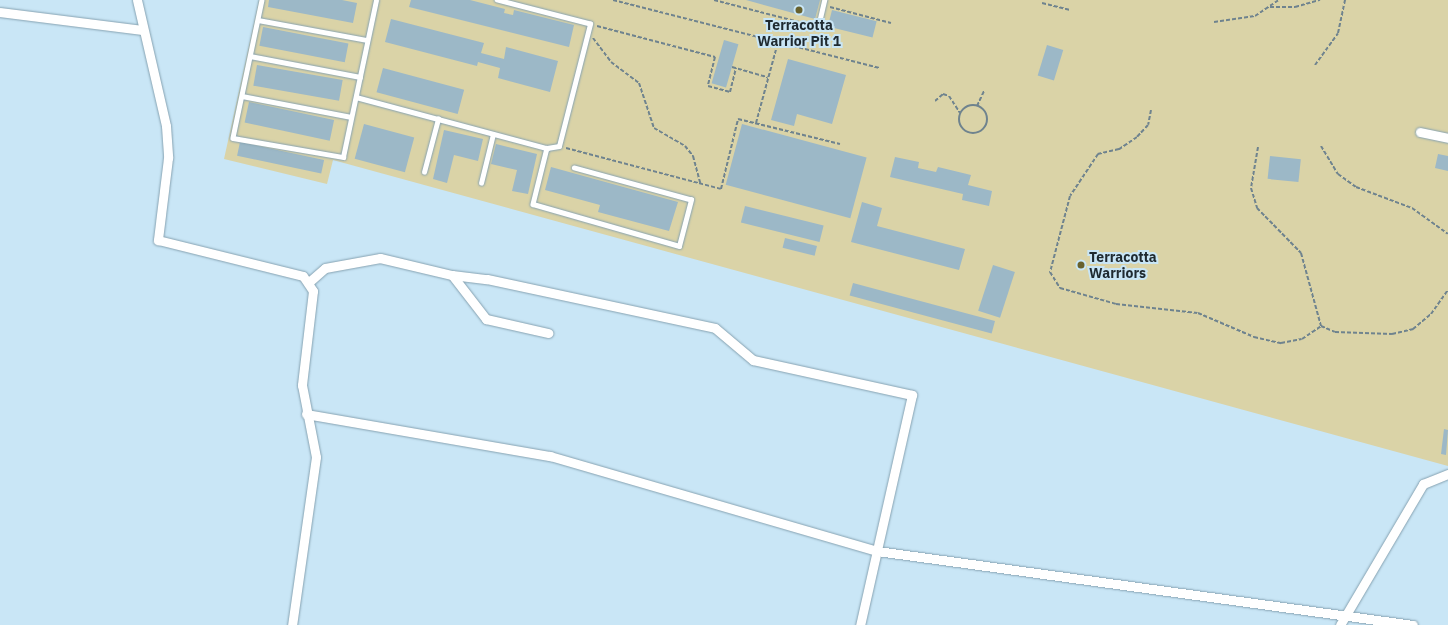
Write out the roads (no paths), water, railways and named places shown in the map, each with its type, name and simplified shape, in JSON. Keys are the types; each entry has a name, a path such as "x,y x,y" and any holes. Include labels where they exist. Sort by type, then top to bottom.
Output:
{"street":[{"path":"137,0 142,30 166,126 168,158 158,240 303,276 309,282 313,290 302,385 306,414 316,457 292,625"},
{"path":"0,12 142,30"},
{"path":"1420,132 1448,138"},
{"path":"309,282 325,268 380,258 452,275 488,279 715,328 753,360 912,395 878,551 860,625"},
{"path":"452,275 486,319 548,333"},
{"path":"306,414 550,456 878,551 1413,625"},
{"path":"1340,625 1423,484 1448,474"}],"lane":[{"path":"262,0 233,138 343,157 376,0"},
{"path":"356,97 548,148 559,146 590,24 497,0"},
{"path":"818,27 824,0"},
{"path":"258,20 367,40"},
{"path":"250,56 360,77"},
{"path":"242,96 351,117"},
{"path":"424,172 438,119"},
{"path":"481,183 493,134"},
{"path":"548,148 533,204 679,246 691,200 574,168"}],"place":[{"name":"Terracotta Warrior Pit 1","path":"799,10"},
{"name":"Terracotta Warriors","path":"1081,265"}]}
